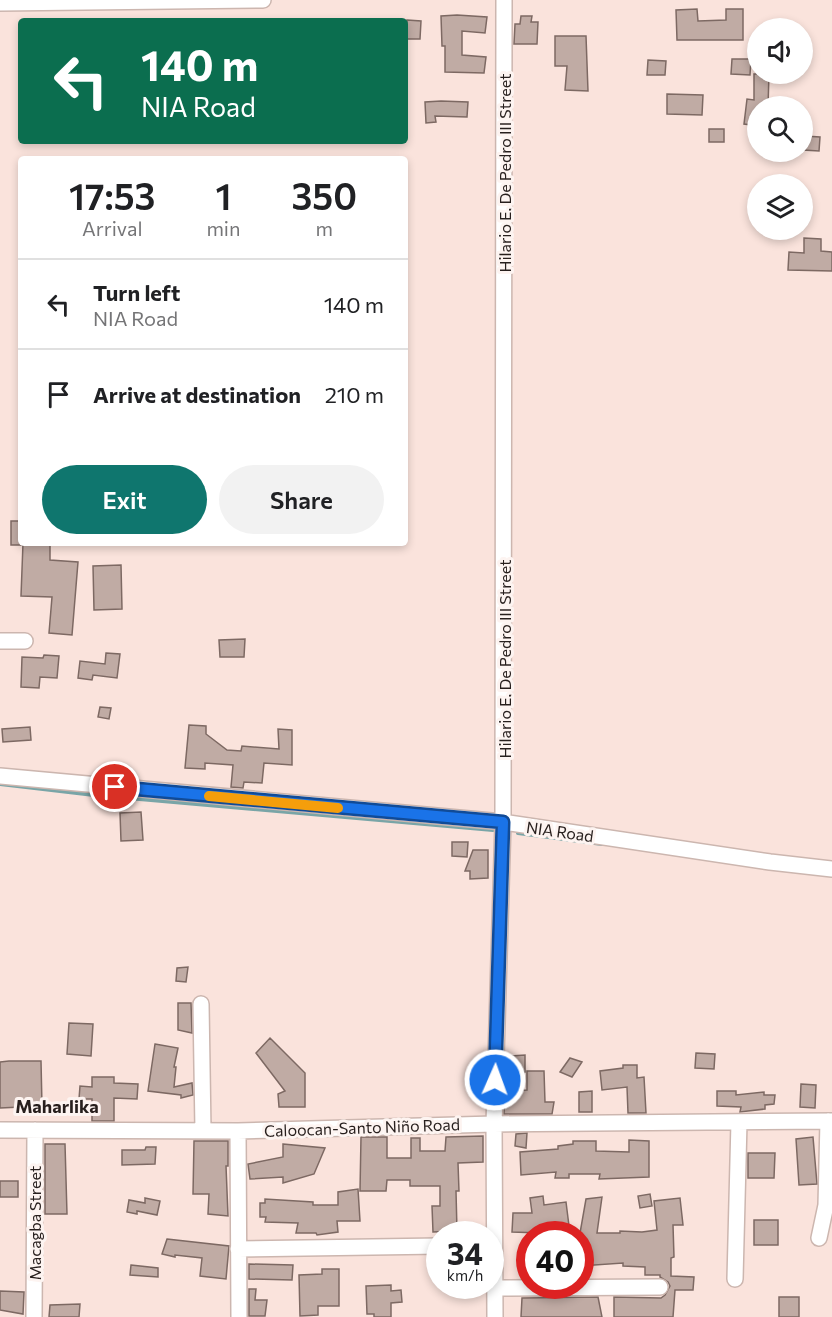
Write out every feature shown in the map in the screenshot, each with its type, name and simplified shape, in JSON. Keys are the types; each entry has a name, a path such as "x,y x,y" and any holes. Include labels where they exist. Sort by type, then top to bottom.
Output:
{"street":[{"path":"0,3 263,0"},
{"name":"Hilario E. De Pedro III Street","path":"493,1221 503,822 504,0"},
{"path":"0,641 25,641"},
{"name":"NIA Road","path":"0,776 503,822 832,869"},
{"path":"201,1004 203,1131"},
{"path":"819,1238 826,1205 830,1121"},
{"name":"Caloocan-Santo Niño Road","path":"0,1130 238,1131 494,1124 830,1121"},
{"path":"735,1279 740,1122"},
{"name":"Macagba Street","path":"34,1317 35,1130"},
{"path":"238,1131 238,1317"},
{"path":"238,1249 426,1246"},
{"path":"504,1288 660,1287"},
{"name":"Hilario E. De Pedro III Street","path":"495,1299 495,1317"}],"building":[{"path":"697,9 698,21 726,20 726,9 743,9 743,40 677,40 676,10"},
{"path":"441,16 487,17 485,33 462,31 462,55 486,57 484,73 445,72 445,46 442,46"},
{"path":"521,16 532,16 531,22 538,22 537,44 514,44 515,24 520,24"},
{"path":"408,20 421,21 420,39 408,39"},
{"path":"555,36 586,36 588,91 565,90 567,66 555,66"},
{"path":"732,59 747,59 747,75 731,74"},
{"path":"648,60 666,61 665,75 647,75"},
{"path":"754,84 769,84 768,96 754,96"},
{"path":"667,94 703,95 702,115 667,114"},
{"path":"747,99 747,124 744,124"},
{"path":"425,102 468,102 467,117 435,116 436,122 426,123"},
{"path":"709,129 724,129 724,142 709,142"},
{"path":"813,137 820,137 819,151 813,151"},
{"path":"821,239 821,251 832,252 832,271 788,270 789,252 804,253 804,240"},
{"path":"11,521 18,521 18,545 11,545"},
{"path":"23,546 50,546 50,560 78,562 72,635 49,633 52,597 21,596"},
{"path":"121,565 122,609 94,610 93,566"},
{"path":"245,639 244,657 220,657 219,640"},
{"path":"106,653 120,654 117,678 93,675 92,680 78,678 80,661 105,664"},
{"path":"44,655 59,656 57,678 40,677 39,688 21,687 22,657 43,658"},
{"path":"100,707 111,708 109,719 98,717"},
{"path":"189,725 206,726 206,734 227,750 241,751 242,746 279,749 278,729 292,730 292,765 264,763 262,783 244,782 243,788 231,787 233,765 205,763 205,769 185,768"},
{"path":"30,727 31,740 3,742 2,729"},
{"path":"141,812 143,840 121,841 120,813"},
{"path":"452,842 468,842 467,857 452,856"},
{"path":"473,850 488,850 488,878 470,879 470,871 465,871"},
{"path":"188,967 186,982 176,981 177,968"},
{"path":"178,1003 191,1003 192,1033 178,1030"},
{"path":"69,1023 93,1024 91,1056 67,1054"},
{"path":"270,1038 305,1073 305,1107 279,1107 278,1094 285,1091 256,1053"},
{"path":"155,1044 178,1048 174,1067 176,1067 174,1087 192,1083 193,1095 181,1098 181,1095 148,1091"},
{"path":"696,1053 715,1054 714,1069 695,1068"},
{"path":"525,1055 525,1072 512,1072 511,1056"},
{"path":"570,1058 582,1062 572,1077 560,1072"},
{"path":"41,1061 42,1106 0,1108 0,1062"},
{"path":"623,1065 637,1065 637,1078 644,1077 646,1113 628,1113 627,1087 602,1090 600,1071 623,1068"},
{"path":"527,1071 544,1071 545,1102 554,1102 552,1114 504,1114 505,1091 527,1090"},
{"path":"92,1077 114,1077 114,1083 138,1084 137,1099 114,1098 114,1121 92,1121 92,1099 79,1099 80,1086 92,1087"},
{"path":"801,1084 816,1085 815,1108 800,1107"},
{"path":"592,1091 592,1112 579,1112 579,1092"},
{"path":"717,1091 736,1091 736,1095 764,1092 764,1095 775,1095 774,1104 765,1105 765,1109 740,1112 741,1107 717,1106"},
{"path":"527,1133 526,1148 515,1146 516,1134"},
{"path":"483,1136 483,1162 458,1163 457,1221 433,1221 432,1206 440,1206 440,1186 410,1186 410,1180 387,1180 386,1191 360,1191 361,1137 387,1137 387,1158 411,1158 411,1138 420,1138 420,1151 445,1151 446,1137"},
{"path":"813,1137 817,1184 799,1185 796,1139"},
{"path":"629,1140 649,1141 649,1177 599,1179 600,1174 569,1174 569,1178 555,1178 556,1172 521,1175 520,1152 558,1149 558,1146 573,1144 573,1141 596,1141 596,1151 629,1152"},
{"path":"194,1141 228,1141 228,1166 226,1166 228,1216 208,1214 209,1194 193,1194"},
{"path":"45,1144 65,1144 67,1214 45,1214"},
{"path":"283,1144 325,1148 314,1174 283,1183 283,1177 250,1179 248,1164 283,1157"},
{"path":"146,1147 156,1147 155,1164 122,1165 122,1150 145,1150"},
{"path":"748,1153 775,1153 774,1178 748,1178"},
{"path":"0,1181 18,1181 18,1197 0,1197"},
{"path":"358,1189 360,1221 337,1221 338,1232 317,1235 316,1233 296,1233 298,1223 265,1222 266,1217 260,1217 260,1203 265,1203 265,1199 313,1202 313,1205 338,1205 338,1192"},
{"path":"650,1194 652,1206 640,1208 638,1196"},
{"path":"543,1196 544,1205 566,1202 568,1221 516,1221 516,1232 512,1232 513,1213 532,1213 530,1198"},
{"path":"602,1197 597,1233 620,1233 620,1231 657,1230 654,1201 680,1198 683,1225 673,1225 674,1257 671,1258 671,1276 694,1277 693,1290 675,1290 673,1317 614,1317 614,1297 661,1298 670,1286 660,1275 645,1275 645,1267 623,1266 623,1263 594,1265 594,1221 582,1221 586,1199"},
{"path":"145,1198 160,1201 157,1215 137,1211 137,1214 127,1212 129,1200 145,1203"},
{"path":"754,1220 778,1220 778,1245 754,1245"},
{"path":"167,1239 229,1246 226,1279 200,1276 202,1258 162,1254"},
{"path":"249,1264 293,1265 292,1280 249,1279"},
{"path":"131,1265 158,1268 158,1277 130,1275"},
{"path":"322,1269 339,1269 339,1306 318,1306 318,1315 300,1316 299,1275 322,1274"},
{"path":"391,1285 391,1291 401,1290 402,1302 391,1303 391,1317 374,1317 374,1314 367,1314 366,1286"},
{"path":"249,1289 256,1289 255,1300 267,1300 265,1316 249,1316"},
{"path":"0,1291 24,1292 23,1314 0,1310"},
{"path":"598,1297 602,1317 521,1317 522,1299 594,1299"},
{"path":"779,1297 799,1297 799,1317 779,1317"},
{"path":"80,1304 79,1317 49,1317 50,1305"}],"waterway":[{"path":"0,784 94,795 493,830"},
{"path":"518,833 602,844"}],"slow traffic":[{"path":"209,796 338,808"}],"district":[{"name":"Maharlika","path":"57,1106"}],"route":[{"path":"115,787 503,822 495,1080"}]}
